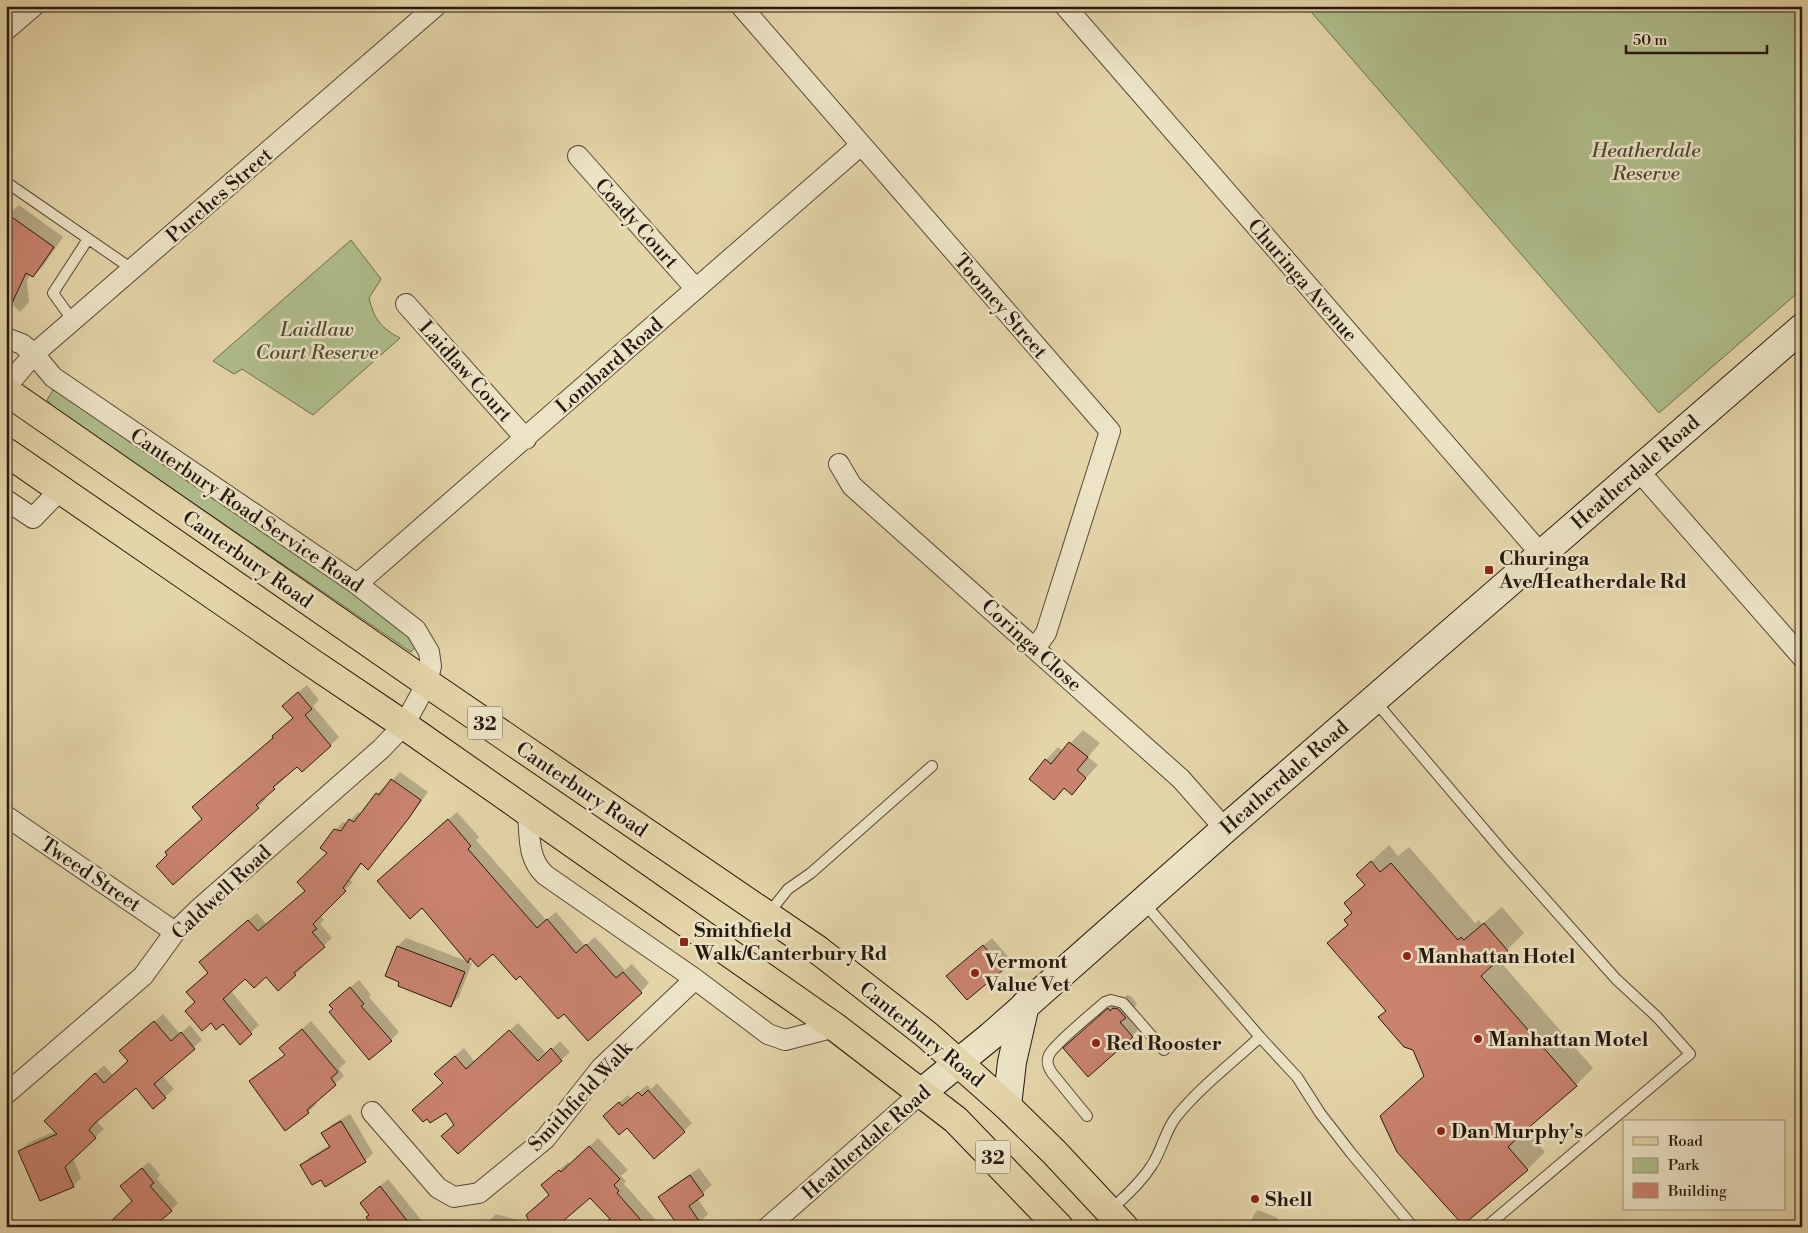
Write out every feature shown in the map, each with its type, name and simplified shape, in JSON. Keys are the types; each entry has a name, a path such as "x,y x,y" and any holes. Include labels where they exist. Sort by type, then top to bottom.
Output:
{"main road":[{"name":"Heatherdale Road","path":"921,1094 1802,328"},
{"name":"Canterbury Road","path":"6,391 427,683 826,956 927,1036 1007,1106 1054,1152 1117,1219"},
{"name":"32","path":"6,452 404,725 835,1027 956,1120 1059,1227"},
{"path":"1007,1106 1012,1062 1024,1005"}],"street":[{"path":"6,30 34,6"},
{"name":"Purches Street","path":"6,387 34,354 436,6"},
{"name":"Toomey Street","path":"741,6 1110,431 1046,633 1035,648"},
{"name":"Churinga Avenue","path":"1065,6 1541,554"},
{"name":"Lombard Road","path":"357,584 526,439 861,145"},
{"name":"Coady Court","path":"578,156 696,289"},
{"name":"Laidlaw Court","path":"406,304 526,439"},
{"path":"6,338 22,344 34,354"},
{"name":"Canterbury Road Service Road","path":"34,354 53,377 357,584 416,630 429,652 431,666 427,683"},
{"name":"Coringa Close","path":"839,464 852,486 1181,778 1225,829"},
{"path":"1638,470 1802,657"},
{"path":"6,500 33,518 60,490"},
{"name":"Caldwell Road","path":"6,1094 143,976 176,932 201,906 382,748 404,725 427,683"},
{"path":"528,812 532,858 545,875 695,980 768,1034 785,1040 835,1027"},
{"name":"Tweed Street","path":"6,816 176,932"},
{"name":"Smithfield Walk","path":"372,1112 438,1188 454,1197 479,1193 545,1139 601,1068 695,980"},
{"name":"Heatherdale Road","path":"768,1227 921,1094"}],"lane":[{"path":"6,182 132,270"},
{"path":"72,321 53,293 88,239"},
{"path":"1374,699 1499,847 1616,979 1657,1017 1690,1054 1486,1227"},
{"path":"767,916 788,889 811,873 932,766"},
{"path":"1143,902 1260,1038 1298,1077 1320,1113 1351,1154 1413,1227"},
{"path":"1087,1116 1052,1073 1048,1066 1048,1060 1054,1047 1105,1002 1111,1000 1123,1003 1164,1050"},
{"path":"1117,1219 1140,1182 1154,1164 1163,1140 1175,1119 1189,1102 1260,1038"}],"green space":[{"name":"Heatherdale Reserve","path":"1306,6 1802,6 1802,289 1659,413"},
{"name":"Laidlaw Court Reserve","path":"351,240 381,279 369,298 373,312 383,326 400,338 313,415 242,369 234,374 213,361"},
{"path":"53,390 60,392 402,627 415,647 411,652 53,407 47,400"}],"building":[{"path":"6,213 54,247 33,277 26,273 6,316"},
{"path":"298,692 312,709 305,715 331,746 302,772 297,767 273,787 275,789 256,805 259,808 173,885 156,866 167,855 165,852 202,819 192,807 273,738 272,736 293,718 282,706"},
{"path":"1069,742 1088,757 1077,770 1086,778 1072,795 1064,788 1054,800 1029,779 1045,759 1051,764"},
{"path":"391,779 421,800 368,870 361,863 343,888 346,891 313,924 317,929 312,932 325,947 294,973 296,975 278,991 266,977 254,988 245,979 223,999 252,1034 240,1045 223,1024 216,1030 211,1023 202,1031 185,1011 195,1002 186,992 208,973 199,962 248,920 258,931 305,891 297,882 327,853 320,848 334,829 341,831 349,819 354,822 376,793 379,795"},
{"path":"448,819 471,846 468,849 537,928 547,919 576,953 586,944 616,978 623,972 642,993 588,1041 564,1014 558,1019 520,976 516,980 493,954 478,967 470,958 468,963 422,908 410,919 377,881"},
{"path":"1371,861 1380,872 1391,863 1458,940 1461,937 1464,940 1484,923 1508,951 1481,976 1577,1086 1508,1147 1528,1170 1463,1225 1397,1152 1380,1116 1424,1076 1413,1050 1404,1047 1378,1017 1386,1011 1327,943 1348,925 1344,920 1352,913 1344,903 1365,885 1356,875"},
{"name":"Vermont Value Vet","path":"983,945 1003,970 967,1000 946,976"},
{"path":"397,946 465,972 451,1007 398,986 399,982 385,976"},
{"path":"350,987 364,1004 361,1006 392,1041 369,1060 329,1012 333,1009 329,1005"},
{"name":"Red Rooster","path":"1108,1008 1110,1011 1113,1008 1118,1009 1126,1018 1120,1022 1133,1037 1088,1077 1063,1048"},
{"path":"154,1021 171,1041 181,1032 195,1049 154,1084 166,1098 153,1109 136,1088 94,1124 89,1130 96,1138 65,1167 74,1187 40,1201 18,1151 57,1134 44,1121 95,1073 104,1083 128,1061 119,1051"},
{"path":"302,1029 338,1072 331,1078 336,1085 307,1110 309,1113 285,1131 249,1081 285,1055 279,1048"},
{"path":"509,1030 538,1061 551,1048 562,1061 458,1154 441,1136 454,1125 446,1113 430,1123 427,1119 423,1122 412,1110 443,1083 434,1074 455,1056 466,1069"},
{"path":"648,1090 685,1132 654,1159 627,1128 619,1135 603,1116 619,1102 622,1106 638,1092 642,1096"},
{"path":"341,1121 366,1162 325,1187 321,1180 312,1185 300,1165 330,1147 321,1133"},
{"path":"589,1146 620,1179 614,1185 619,1191 617,1193 647,1227 601,1227 610,1219 590,1198 556,1227 532,1227 526,1215 549,1195 541,1185 559,1170 561,1172"},
{"path":"142,1168 154,1183 150,1186 172,1211 153,1227 105,1227 132,1201 120,1186"},
{"path":"690,1175 704,1195 689,1206 703,1227 679,1227 658,1197"},
{"path":"380,1186 412,1227 373,1227 366,1217 369,1215 360,1203"}],"place":[{"name":"Churinga Ave/Heatherdale Rd","path":"1489,570"},
{"name":"Smithfield Walk/Canterbury Rd","path":"684,942"},
{"name":"Manhattan Hotel","path":"1407,956"},
{"name":"Vermont Value Vet","path":"975,973"},
{"name":"Manhattan Motel","path":"1478,1039"},
{"name":"Red Rooster","path":"1096,1043"},
{"name":"Dan Murphy's","path":"1441,1131"},
{"name":"Shell","path":"1255,1199"}]}
